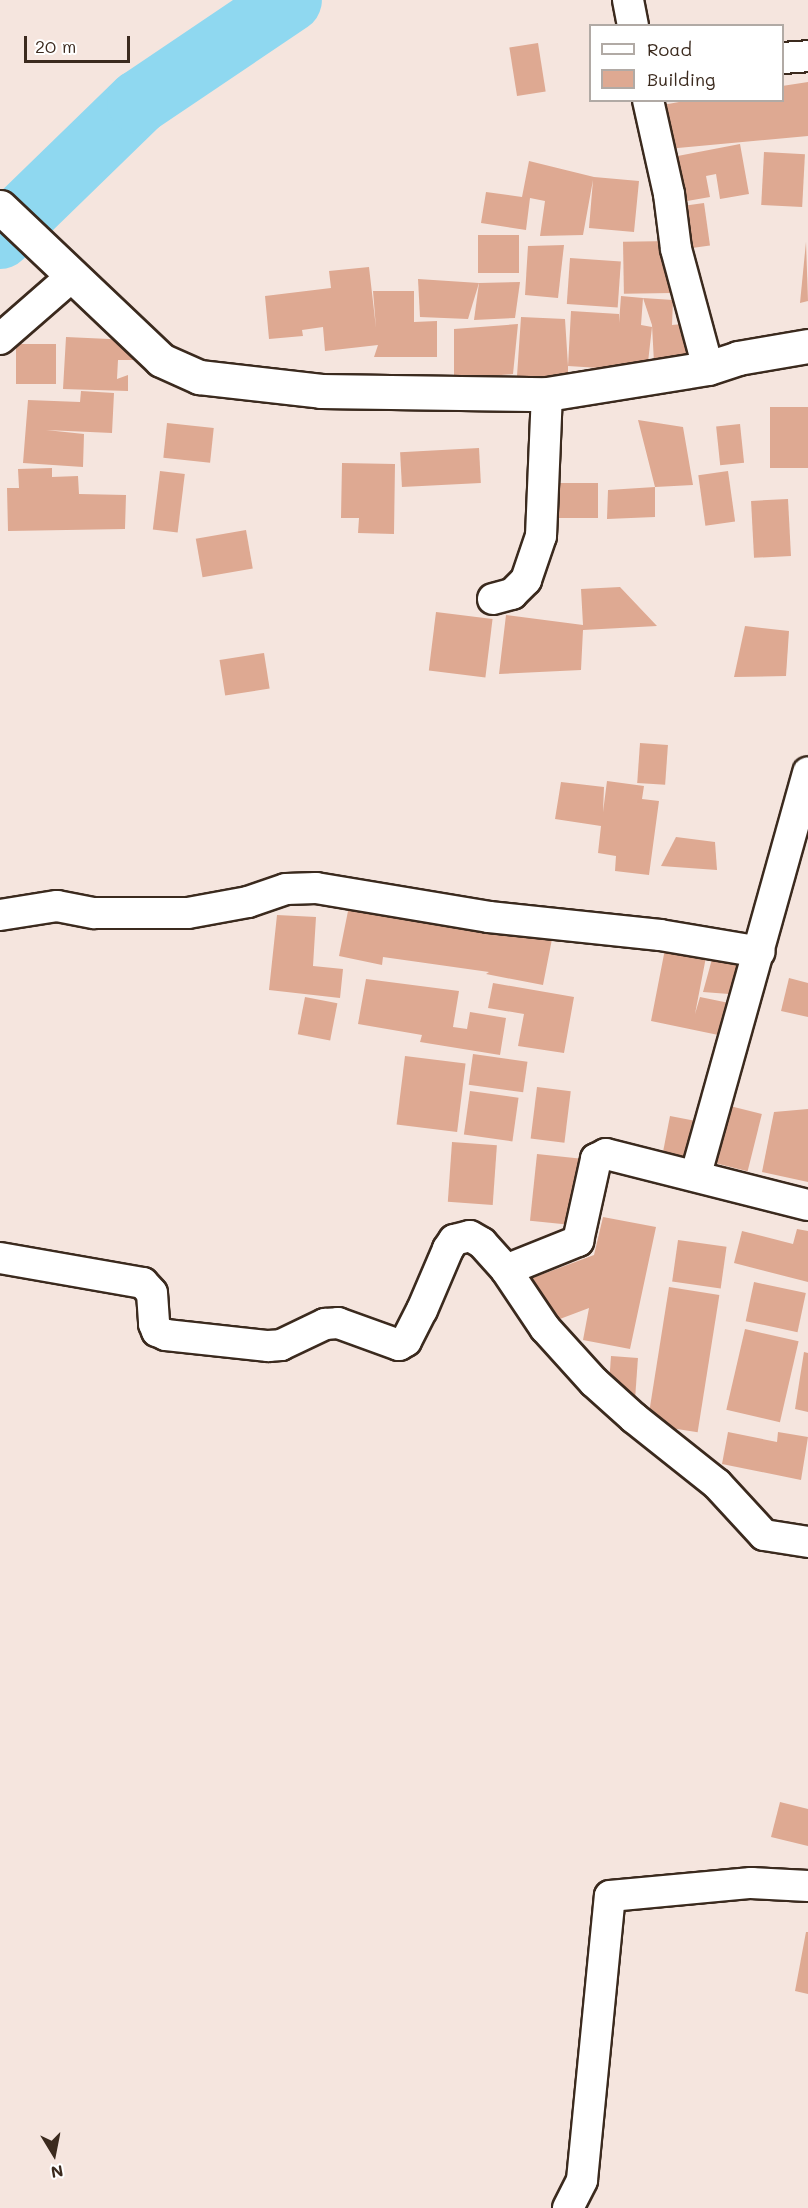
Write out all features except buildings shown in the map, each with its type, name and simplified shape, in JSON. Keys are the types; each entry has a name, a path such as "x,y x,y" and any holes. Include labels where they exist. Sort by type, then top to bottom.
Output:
{"street":[{"path":"628,0 633,24"},
{"path":"784,58 808,56"},
{"path":"648,102 669,194 676,249 708,368"},
{"path":"0,207 63,270 142,338 160,360 199,377 321,391 547,394 708,368 738,358 808,346"},
{"path":"0,339 63,270"},
{"path":"493,599 512,594 526,580 541,536 547,394"},
{"path":"696,1174 760,952 808,772"},
{"path":"0,915 57,906 94,913 188,913 248,902 286,889 316,888 489,917 660,935 760,952"},
{"path":"506,1270 578,1241 596,1159 606,1154 696,1174 808,1205"},
{"path":"0,1257 143,1283 152,1293 154,1324 160,1334 268,1346 281,1345 324,1324 338,1323 391,1345 406,1341 448,1249 461,1237 470,1236 482,1243 506,1270 545,1328 633,1418 717,1484 764,1535 808,1542"},
{"path":"568,2208 582,2180 609,1896 751,1883 808,1886"}],"waterway":[{"path":"0,237 139,102 290,0"}]}
